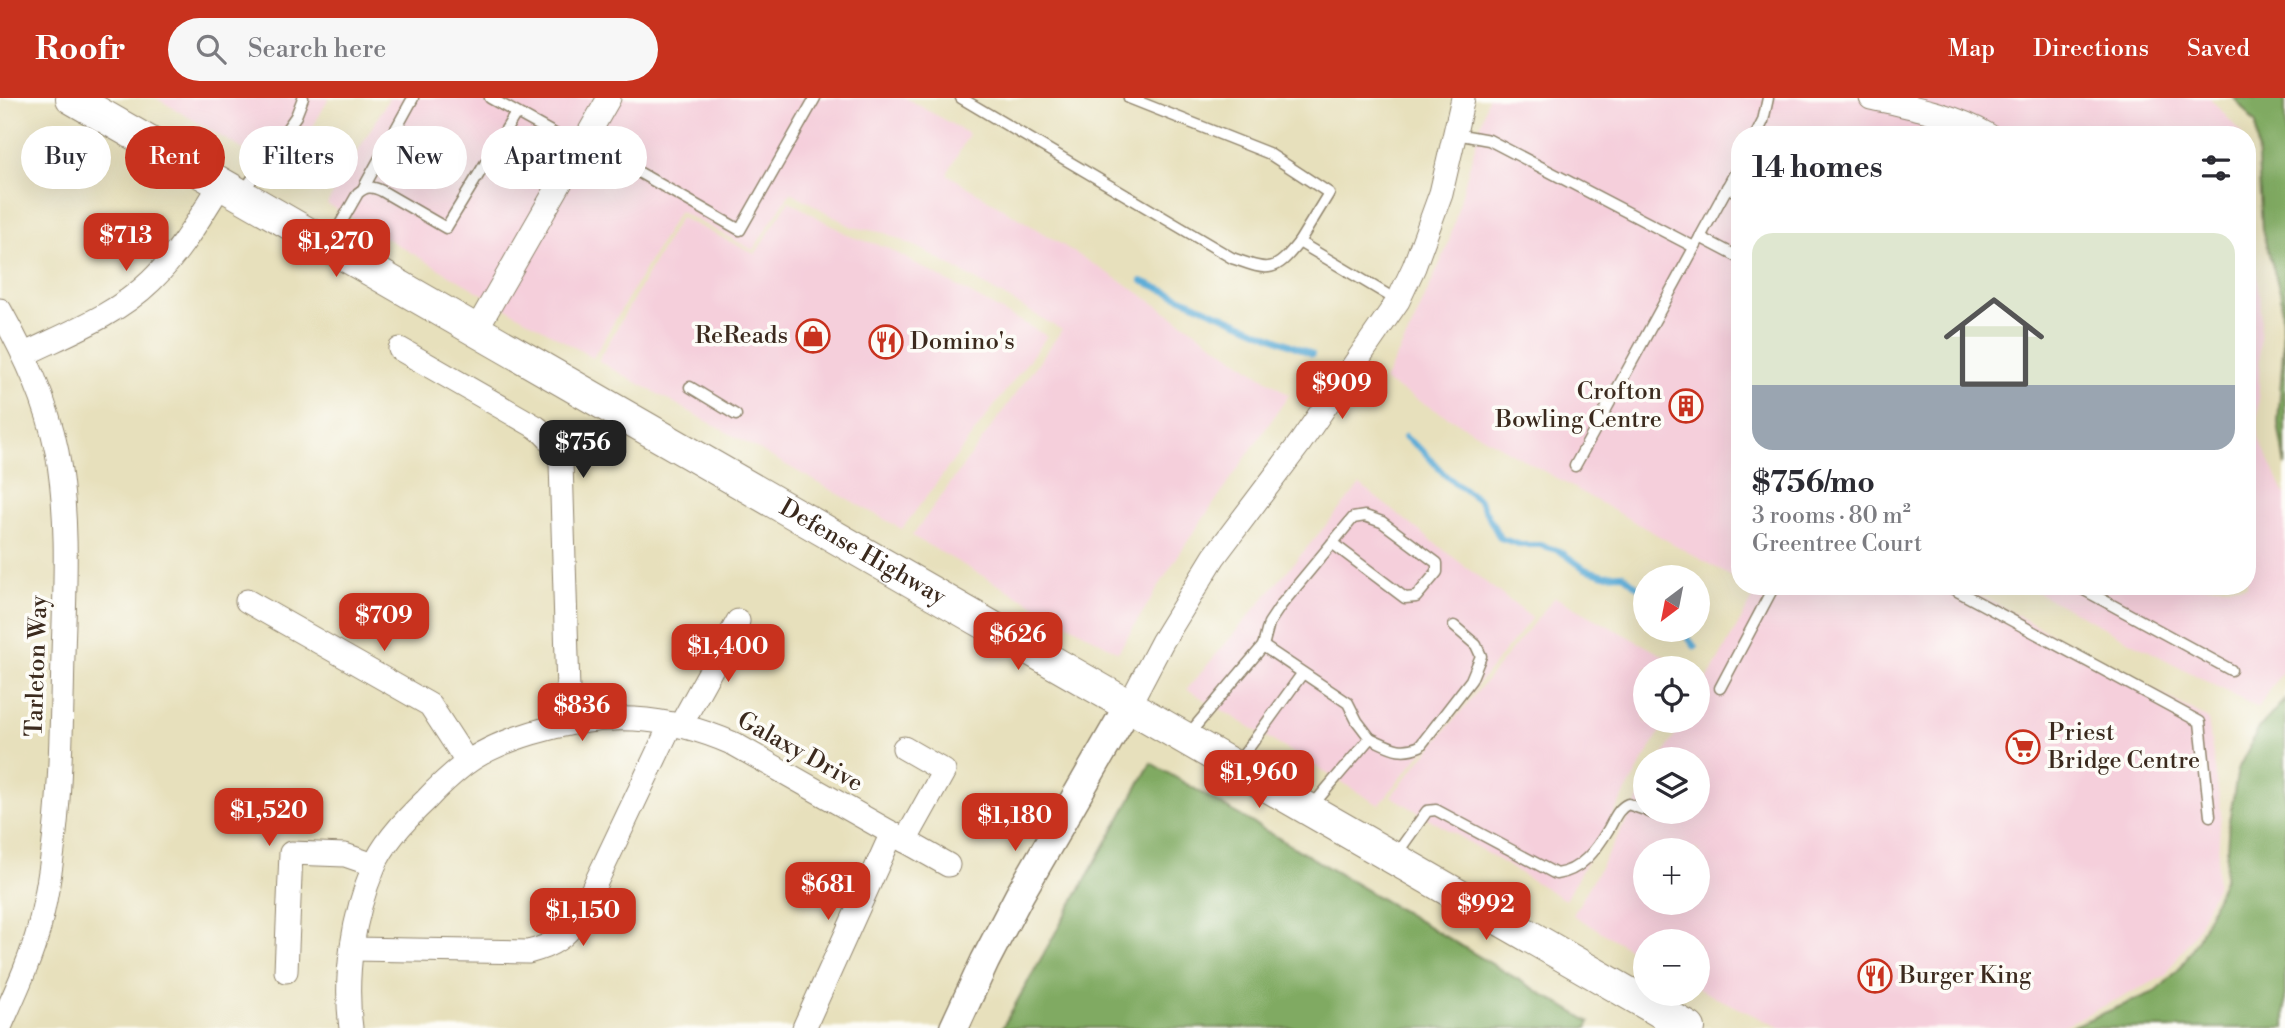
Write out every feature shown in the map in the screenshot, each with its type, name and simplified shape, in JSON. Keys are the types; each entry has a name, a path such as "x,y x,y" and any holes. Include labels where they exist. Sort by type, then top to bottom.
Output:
{"main road":[{"name":"Defense Highway","path":"72,98 1689,1028"}],"street":[{"path":"593,126 608,98"},
{"path":"954,1028 1020,894 1129,705 1162,642 1214,558 1307,433 1398,301 1433,219 1463,98"},
{"path":"1871,98 1943,114 1972,126"},
{"path":"24,354 94,321 122,304 151,281 231,189"},
{"path":"476,330 557,189"},
{"name":"Tarleton Way","path":"0,310 24,354 46,407 57,453 64,515 65,579 59,800 52,864 38,930 0,1027"},
{"path":"400,349 536,427 547,435 556,448 561,463 569,722"},
{"path":"247,601 430,705 467,762"},
{"path":"352,949 528,953 547,948 559,941 580,916 675,725 738,621"},
{"name":"Galaxy Drive","path":"351,1028 349,993 352,949 374,865 397,831 416,809 467,762 505,742 569,722 599,718 637,719 704,731 734,744 948,865"},
{"path":"804,1028 899,837 944,771 904,748"},
{"path":"286,971 290,853 345,855 374,865"}],"lane":[{"path":"231,189 296,116 303,98"},
{"path":"329,244 413,98"},
{"path":"490,98 543,126"},
{"path":"647,180 740,230 815,98"},
{"path":"961,98 1232,258 1259,267 1275,267 1283,262 1299,242 1329,193 1268,153 1129,98"},
{"path":"1760,126 1768,98"},
{"path":"364,187 382,191 446,228 516,113"},
{"path":"1455,134 1489,140 1697,242 1731,255"},
{"path":"1575,466 1731,180"},
{"path":"1727,187 1731,189"},
{"path":"1299,242 1398,301"},
{"path":"690,387 736,415"},
{"path":"1186,738 1263,646 1269,623 1281,605 1332,543 1353,518 1374,517 1437,563 1437,572 1416,597 1405,598 1332,543"},
{"path":"1720,688 1769,595"},
{"path":"1965,595 2200,722 2210,817"},
{"path":"2094,595 2231,670"},
{"path":"1263,646 1348,703 1357,722 1370,738 1408,751 1420,746 1471,680 1481,656 1476,645 1454,626"},
{"path":"1236,766 1302,674"},
{"path":"1309,809 1370,738"},
{"path":"1394,858 1427,811 1436,810 1556,874 1569,873 1588,859 1620,807 1628,804 1633,806"}],"shaded area":[{"path":"156,98 329,98 313,126 239,126 239,147 225,139 225,126 203,126"},
{"path":"389,98 906,98 969,134 947,174 1129,286 1289,395 1181,551 1118,652 912,536 1062,330 923,250 885,233 852,227 791,192 753,250 679,211 593,358 327,204 336,189 358,189 358,151 372,127 372,189 467,189 467,126 373,126"},
{"path":"1488,98 2210,98 2235,126 1731,126 1731,576 1384,381 1412,327 1448,245"},
{"path":"789,201 852,237 886,247 1047,336 902,529 598,361 680,217 755,254"},
{"path":"2256,270 2261,298 2258,436 2285,495 2285,668 2258,708 2042,595 2256,595"},
{"path":"1360,485 1532,618 1379,805 1187,689"},
{"path":"1755,595 1980,595 2208,719 2221,812 2216,887 2195,933 2165,976 2059,1028 1781,1028 1710,995 1710,929 1633,929 1633,951 1573,915 1633,809 1633,824 1710,824 1710,747 1668,747 1676,733 1710,733 1710,675"},
{"path":"1555,597 1633,639 1633,642 1638,642 1664,656 1633,656 1633,733 1659,733 1651,747 1633,747 1633,779 1565,900 1391,796"}],"green space":[{"path":"2234,98 2285,98 2285,466 2278,423 2283,351 2281,295 2262,230 2256,124"},
{"path":"2285,699 2285,1028 2068,1028 2157,991 2180,968 2198,939 2225,877 2229,821 2238,769 2259,728"},
{"path":"1151,763 1590,1022 1587,1028 1002,1028"}],"waterway":[{"path":"1142,281 1312,354"},
{"path":"1405,437 1423,451 1446,476 1480,501 1500,538 1521,545 1540,545 1560,551 1585,569 1604,575 1622,574 1633,583"},
{"path":"1691,642 1695,647"}],"place":[{"name":"ReReads","path":"813,336"},
{"name":"Domino's","path":"886,342"},
{"name":"Crofton Bowling Centre","path":"1686,406"},
{"name":"Priest Bridge Centre","path":"2023,747"},
{"name":"Burger King","path":"1875,976"}]}
